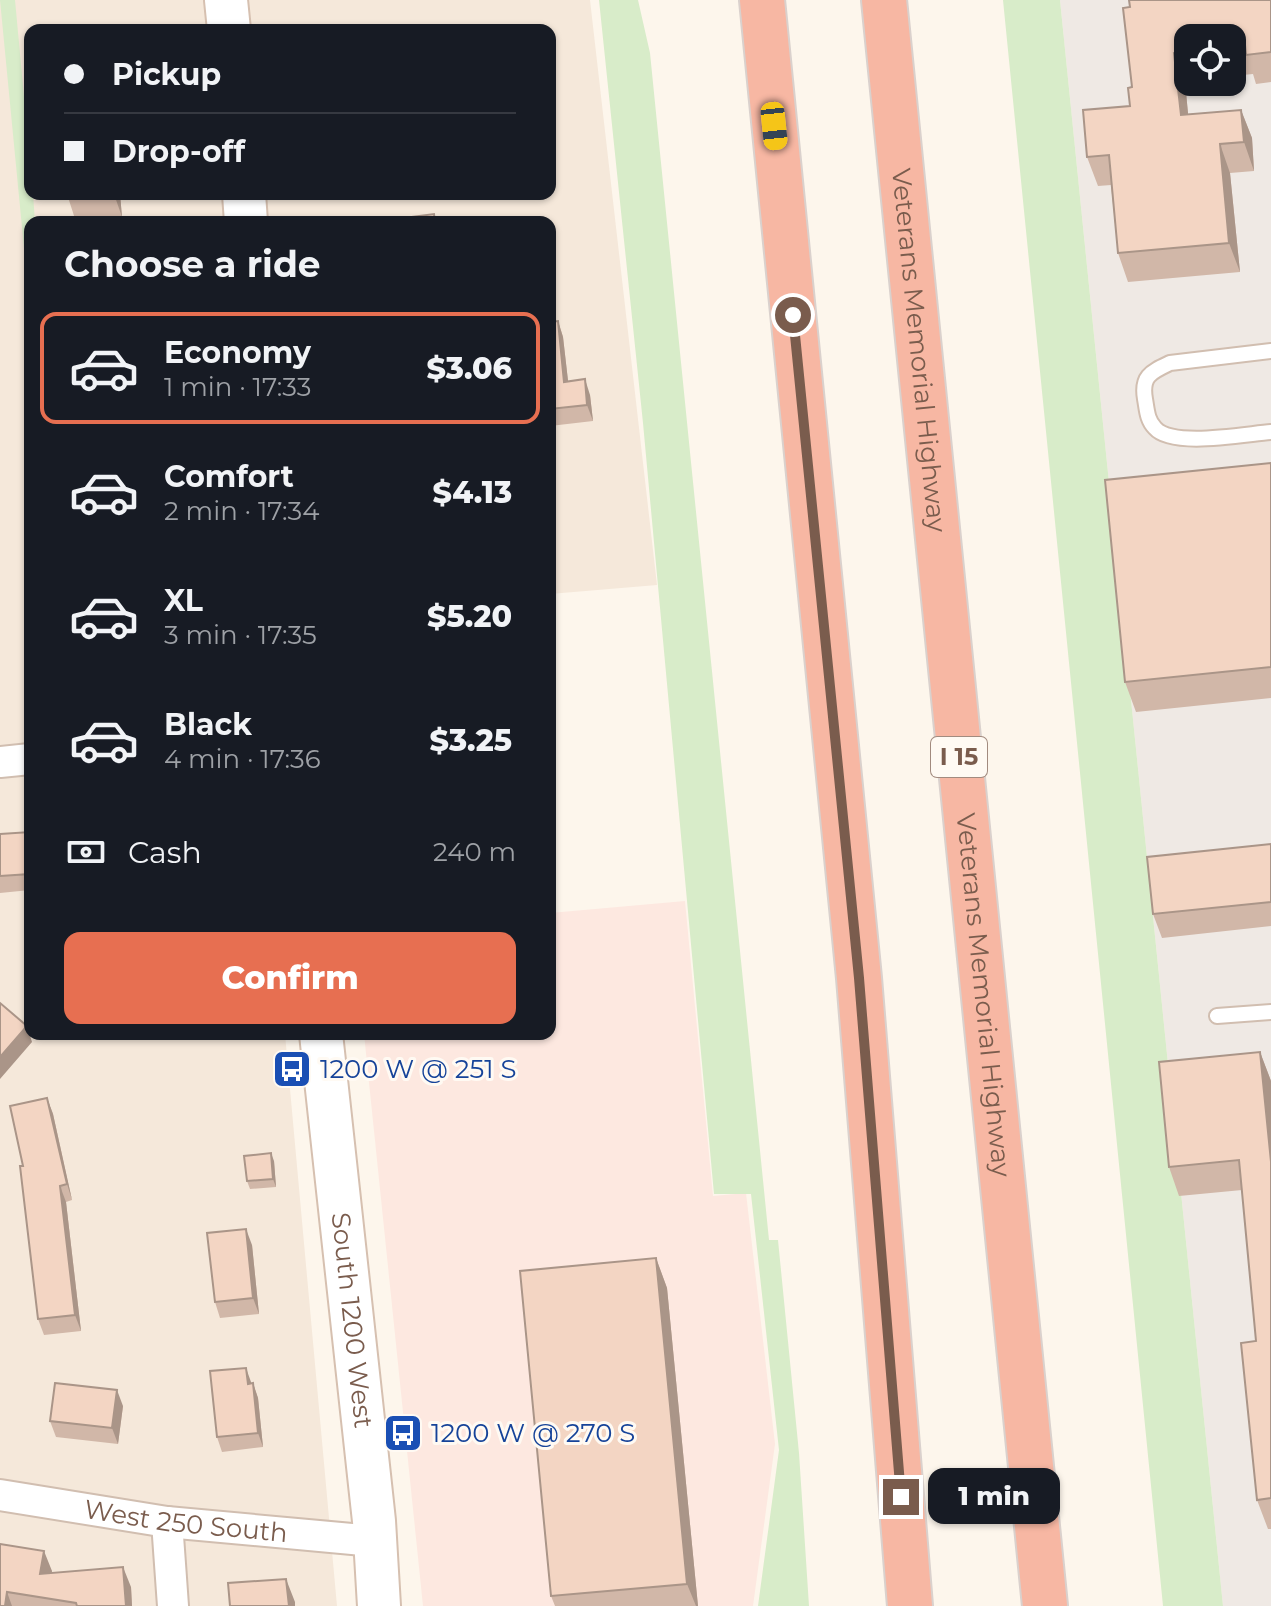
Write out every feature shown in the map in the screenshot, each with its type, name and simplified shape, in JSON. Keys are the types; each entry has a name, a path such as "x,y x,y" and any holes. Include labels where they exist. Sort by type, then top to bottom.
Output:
{"highway":[{"path":"762,0 859,978 907,1600"},
{"name":"Veterans Memorial Highway","path":"884,0 1045,1606"},
{"path":"1035,1515 1056,1606"}],"main road":[{"path":"226,0 228,24"},
{"name":"South 1200 West","path":"322,1040 379,1606"}],"street":[{"path":"0,762 24,760"},
{"name":"West 250 South","path":"0,1495 167,1522 374,1541"},
{"path":"167,1522 173,1606"}],"lane":[{"path":"1271,351 1170,363 1154,370 1143,387 1148,418 1156,431 1172,438 1271,432"},
{"path":"1217,1016 1271,1012"}],"shaded area":[{"path":"0,0 590,0 657,585 556,593 556,216 24,216 24,1040 286,1040 337,1606 0,1606"},
{"path":"1060,0 1271,0 1271,1606 1223,1606"},
{"path":"685,901 713,1196 746,1193 775,1444 753,1606 423,1606 365,1040 556,1040 556,912"}],"green space":[{"path":"0,0 15,0 24,97 24,200 33,200 35,216 24,216 24,248"},
{"path":"599,0 638,0 650,53 769,1240 778,1240 799,1453 809,1606 758,1606 779,1450 751,1194 714,1194 643,423"},
{"path":"1003,0 1060,0 1223,1606 1163,1606"}],"building":[{"path":"1129,0 1271,0 1271,52 1246,55 1246,24 1174,24 1174,96 1179,96 1181,115 1241,110 1244,142 1220,144 1229,243 1118,253 1109,155 1087,157 1083,110 1130,106 1128,88 1132,87 1123,8 1130,7"},
{"path":"556,321 564,382 585,379 587,405 556,408"},
{"path":"1271,463 1271,667 1125,682 1105,480"},
{"path":"24,832 24,874 0,876 0,834"},
{"path":"1271,844 1271,902 1153,914 1147,857"},
{"path":"0,1003 24,1023 24,1029 0,1057"},
{"path":"1260,1052 1271,1162 1271,1498 1257,1500 1241,1343 1256,1341 1239,1160 1169,1167 1159,1062"},
{"path":"47,1098 67,1184 60,1186 75,1315 38,1319 20,1166 23,1166 10,1106"},
{"path":"271,1153 273,1179 247,1181 244,1156"},
{"path":"246,1229 253,1298 215,1302 207,1233"},
{"path":"656,1258 687,1584 551,1596 520,1271"},
{"path":"246,1368 248,1384 253,1383 258,1433 217,1437 210,1371"},
{"path":"55,1383 117,1390 112,1428 50,1421"},
{"path":"0,1544 44,1551 40,1574 123,1567 126,1606 77,1606 76,1603 7,1592 5,1606 0,1606"},
{"path":"286,1579 289,1606 230,1606 228,1583"}],"place":[{"name":"1200 W @ 251 S","path":"292,1069"},
{"name":"1200 W @ 270 S","path":"403,1433"}],"route":[{"path":"793,315 859,978 901,1497"}]}
